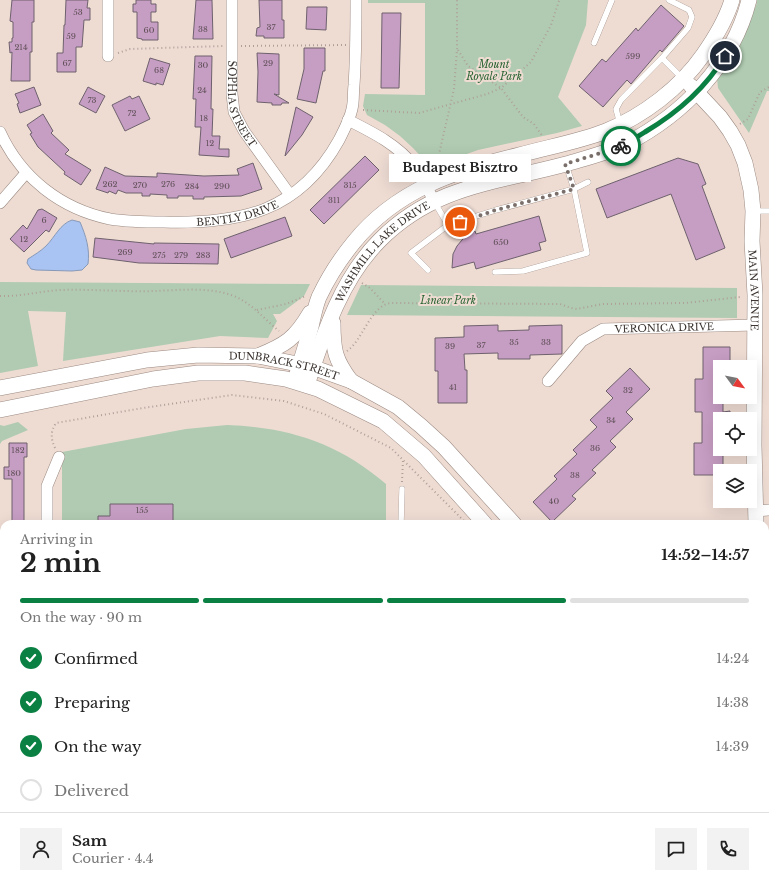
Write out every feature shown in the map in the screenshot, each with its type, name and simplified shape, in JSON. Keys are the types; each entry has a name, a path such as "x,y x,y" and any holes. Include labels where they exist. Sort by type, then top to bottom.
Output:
{"street":[{"path":"108,0 108,56"},
{"name":"SOPHIA STREET","path":"232,0 232,94 234,112 244,131 290,195"},
{"name":"BENTLY DRIVE","path":"0,132 12,155 26,173 48,192 77,209 99,216 135,222 203,222 232,219 265,210 290,195 307,182 323,165 336,146 348,120 352,109 356,45 356,0"},
{"name":"WASHMILL LAKE DRIVE","path":"306,366 313,297 355,240 372,223 392,206 426,185 467,169 587,138 620,124 648,108 683,79 698,63 722,24 732,0"},
{"name":"WASHMILL LAKE DRIVE","path":"301,383 306,366 354,272 380,240 405,219 434,201 470,187 565,164 626,144 673,113 697,92 718,66 731,46 741,25 749,0"},
{"name":"MAIN AVENUE","path":"683,79 720,117 730,131 738,145 745,163 751,190 755,295 754,445 760,515"},
{"path":"348,120 393,145 405,156 416,169 434,201"},
{"path":"0,203 26,173"},
{"path":"258,356 282,346 296,334 313,297"},
{"path":"333,312 332,343 341,367 351,381"},
{"name":"VERONICA DRIVE","path":"548,381 582,341 603,329 755,325"},
{"name":"DUNBRACK STREET","path":"0,388 147,360 198,355 258,356 306,366 351,381 398,407 422,426 444,447 510,520"},
{"name":"DUNBRACK STREET","path":"0,410 153,379 198,373 245,373 271,376 301,383 344,401 383,421 424,456 481,520"},
{"path":"47,520 47,486 59,457"}],"lane":[{"path":"594,43 612,0"},
{"path":"620,124 616,109 621,100 662,58 688,28 692,16 689,10 669,0"},
{"path":"662,58 683,79"},
{"path":"495,272 523,271 587,253 574,189 565,164"},
{"path":"428,270 411,252 448,225 496,210 574,189 588,182"},
{"path":"434,201 448,225"},
{"path":"753,211 769,211"},
{"path":"401,520 402,489"}],"path":[{"path":"436,167 451,104 457,49 457,0"},
{"path":"352,109 419,113 487,94 501,88 530,62 551,25 560,0"},
{"path":"457,49 468,66 501,88 523,117 534,124 542,134 543,138"},
{"path":"730,131 748,119 760,92 769,86"},
{"path":"361,282 370,288 385,304 560,304 577,309 603,304 686,303 740,297"},
{"path":"0,296 46,291 76,290 130,292 191,290 211,291 230,294 243,300 257,310 282,334"},
{"path":"257,310 286,304 302,297 313,297"},
{"path":"345,352 352,347 364,329 385,304"},
{"path":"59,457 51,439 52,429 56,423 232,395 284,401 324,414 390,448 463,520"},
{"path":"402,489 403,460"}],"green space":[{"name":"Mount Royale Park","path":"368,0 588,0 586,25 558,97 582,126 478,150 436,165 426,162 400,136 385,125 367,115 363,106 365,94 425,95 425,3 368,3"},
{"path":"757,0 769,0 769,91 767,91 749,133 718,88 717,78 756,6"},
{"path":"0,282 310,284 304,296 280,314 273,314 277,321 268,338 220,336 63,361 66,312 28,311 38,366 0,373"},
{"name":"Linear Park","path":"361,285 737,288 737,318 347,315"},
{"path":"18,422 28,430 2,441 0,444 0,425 4,426"},
{"path":"227,425 249,426 292,434 331,448 350,458 386,484 386,520 62,520 62,452 186,429"}],"water":[{"path":"72,220 80,222 84,232 88,248 88,264 82,270 72,271 31,269 27,263 28,259 44,248 64,224"}],"building":[{"path":"12,0 34,0 32,52 30,52 30,81 11,81 12,52 10,53 9,42 12,42 13,38 13,22 10,21"},
{"path":"66,0 88,0 87,8 90,8 90,20 84,20 82,47 76,47 76,72 57,72 57,53 63,53"},
{"path":"136,0 151,0 151,4 156,4 156,12 151,12 151,22 158,22 158,40 142,40 137,38 137,12 133,12 133,4 136,4"},
{"path":"196,0 212,0 213,39 193,39"},
{"path":"259,0 282,0 284,38 264,38 264,36 256,36 257,28 260,27"},
{"path":"661,5 684,26 662,52 660,50 631,84 627,80 603,107 579,86 602,59 606,62 636,28 638,31"},
{"path":"307,7 327,7 326,30 306,29"},
{"path":"382,13 401,13 399,88 381,88"},
{"path":"304,48 325,48 325,71 323,71 316,103 297,99 304,69"},
{"path":"257,53 279,54 279,95 274,94 289,103 272,105 272,103 257,102"},
{"path":"195,56 212,56 212,136 220,136 219,149 229,149 229,157 199,155 201,127 195,127 196,99 193,99"},
{"path":"150,58 170,64 163,85 156,83 156,85 143,81"},
{"path":"34,87 41,105 20,113 17,104 19,103 15,94"},
{"path":"88,87 105,96 96,113 79,104"},
{"path":"130,96 132,99 139,96 150,119 125,131 112,105"},
{"path":"296,107 313,117 302,135 285,156"},
{"path":"43,114 53,131 51,133 69,150 65,154 91,170 81,185 64,174 65,172 38,147 30,134 32,133 27,125"},
{"path":"365,156 379,170 324,224 310,210"},
{"path":"678,158 698,164 706,184 702,186 725,248 696,260 671,194 607,218 596,189"},
{"path":"253,163 262,189 241,196 204,197 204,199 193,199 193,196 167,198 167,195 150,194 150,196 142,196 142,193 126,193 118,190 116,194 109,191 108,193 96,189 105,167 125,176 157,177 157,173 204,176 239,175 237,169"},
{"path":"42,209 57,218 49,232 46,230 24,252 10,239 23,225 27,229 38,210"},
{"path":"539,216 546,241 539,243 541,250 476,269 474,262 452,268 453,254 457,246 467,234 475,231 476,234"},
{"path":"285,217 292,236 231,258 224,239"},
{"path":"95,238 154,244 219,244 218,264 139,263 93,257"},
{"path":"498,325 498,331 529,330 529,326 562,325 562,354 530,355 530,359 498,359 498,353 464,354 465,370 467,370 467,403 438,403 438,371 435,371 435,338 464,337 464,326"},
{"path":"703,347 730,347 730,360 713,360 713,404 723,404 723,412 713,412 713,456 723,456 723,464 713,464 713,475 694,475 694,443 702,443 702,412 695,412 695,379 703,379"},
{"path":"630,368 650,389 626,412 633,419 610,441 616,447 592,470 596,473 572,496 576,499 554,520 550,520 533,502 557,479 554,476 577,454 573,450 597,427 590,420 613,398 606,391"},
{"path":"9,443 27,443 27,457 24,457 24,520 12,520 12,479 4,479 4,467 9,467"},
{"path":"110,504 173,504 173,520 98,520 98,516 110,516"}],"way so far":[{"path":"460,222 496,210 574,189 565,164 621,146"}],"place":[{"name":"Budapest Bisztro","path":"460,222"}],"route":[{"path":"621,146 653,127 686,103 707,81 725,56"}]}
